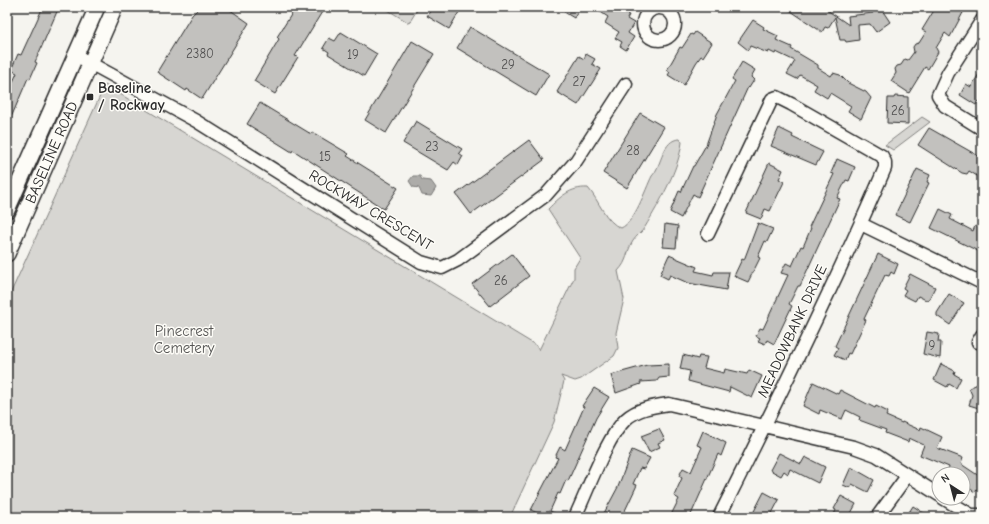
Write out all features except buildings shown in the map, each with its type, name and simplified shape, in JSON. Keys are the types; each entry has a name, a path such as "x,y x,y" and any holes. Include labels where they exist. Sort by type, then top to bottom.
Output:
{"main road":[{"name":"BASELINE ROAD","path":"7,210 77,56 97,7"},
{"name":"BASELINE ROAD","path":"7,254 92,63 115,7"}],"street":[{"path":"982,20 948,73 938,95 945,106 982,129"},
{"name":"ROCKWAY CRESCENT","path":"77,56 196,121 421,262 442,268 458,260 546,195 576,161 626,84"},
{"name":"MEADOWBANK DRIVE","path":"708,234 772,99 777,97 791,104 882,156 885,162 885,168 861,224 765,426 719,517"},
{"path":"861,224 982,283"},
{"path":"576,517 613,435 627,418 647,407 670,404 854,447 876,455 931,490"},
{"path":"877,517 907,476"},
{"path":"956,506 971,515 982,515"}],"green space":[{"path":"383,7 419,7 409,23"},
{"name":"Pinecrest Cemetery","path":"105,85 537,346 539,350 574,278 574,268 580,258 548,209 561,197 571,191 588,188 606,216 615,225 621,228 626,225 635,213 669,143 680,139 682,142 680,152 668,186 645,227 633,241 624,264 618,271 624,299 616,333 618,348 614,356 581,379 575,381 561,376 564,381 554,422 510,517 7,517 7,301"},
{"path":"922,117 930,122 893,150 885,145"}],"shaded area":[{"path":"413,176 420,176 422,180 431,181 436,188 431,196 422,195 419,188 413,187 409,181"}],"place":[{"name":"Baseline / Rockway","path":"90,97"}]}
